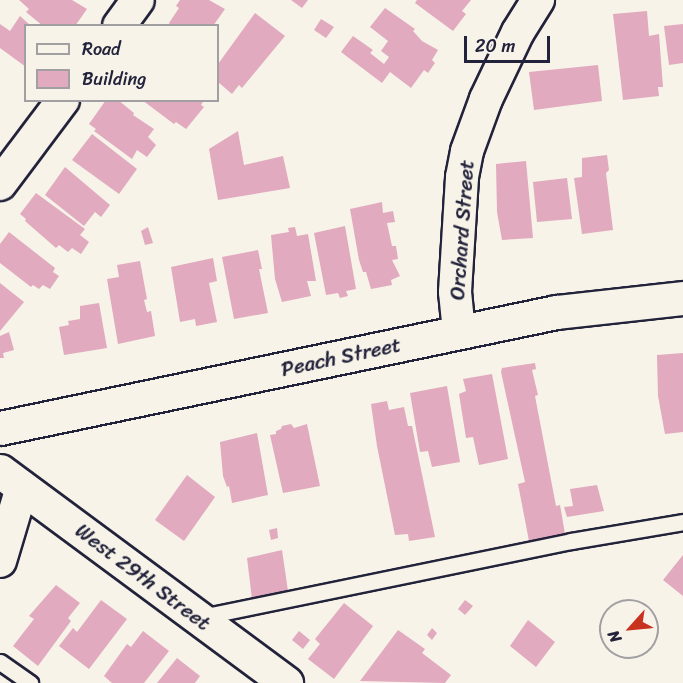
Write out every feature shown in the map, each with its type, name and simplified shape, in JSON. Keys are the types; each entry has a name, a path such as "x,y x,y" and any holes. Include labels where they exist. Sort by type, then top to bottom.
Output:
{"main road":[{"name":"Peach Street","path":"0,428 556,312 683,298"},
{"name":"West 29th Street","path":"11,479 280,680"}],"street":[{"path":"120,24 138,0"},
{"name":"Orchard Street","path":"459,332 455,292 462,177 467,151 486,99 518,32 538,0"},
{"path":"0,184 62,102"},
{"path":"0,561 11,479"}],"lane":[{"path":"198,618 571,542 683,522"},
{"path":"0,662 30,683"}],"building":[{"path":"19,0 72,0 87,9 76,24 41,24 26,12 29,9"},
{"path":"180,0 209,0 225,9 214,24 170,24 179,8 176,6"},
{"path":"291,0 308,0 302,8"},
{"path":"417,0 471,0 462,11 466,14 453,31 415,3"},
{"path":"385,8 415,29 413,31 422,41 438,50 432,60 435,63 428,73 424,70 411,88 390,72 382,83 341,52 353,36 373,50 370,53 384,64 389,57 381,51 388,41 370,27"},
{"path":"647,11 649,36 659,34 663,87 658,87 659,96 623,100 613,14"},
{"path":"255,13 285,36 242,88 239,85 232,94 219,83 219,63"},
{"path":"20,16 29,24 24,24 24,66 0,48 0,24 10,31"},
{"path":"321,19 334,27 326,38 314,30"},
{"path":"683,24 683,63 669,65 664,26"},
{"path":"598,65 602,101 534,110 529,72"},
{"path":"105,102 120,102 134,113 133,115 154,129 148,137 156,145 147,157 137,150 132,159 94,131 96,129 89,124"},
{"path":"145,102 203,102 201,105 204,107 186,129 176,122 174,124"},
{"path":"238,131 244,165 283,156 290,188 218,200 209,149"},
{"path":"92,134 137,169 119,194 72,160"},
{"path":"607,155 609,170 606,173 613,230 582,234 574,178 582,177 582,158"},
{"path":"526,161 533,238 502,240 497,212 496,164"},
{"path":"65,167 110,205 101,217 95,212 84,226 45,195"},
{"path":"567,178 572,219 537,222 533,182"},
{"path":"36,193 85,229 80,235 89,242 81,254 72,248 68,252 59,245 56,248 25,221 26,219 20,214"},
{"path":"382,202 383,213 393,211 395,222 387,223 392,246 396,246 398,259 392,260 400,276 391,280 392,285 371,289 366,272 363,272 359,260 350,209"},
{"path":"345,226 356,289 346,291 348,296 340,298 338,293 326,295 314,233"},
{"path":"148,227 153,243 145,245 141,231"},
{"path":"295,227 297,236 308,234 316,281 307,281 311,296 282,302 275,279 271,235 289,232 288,228"},
{"path":"9,232 55,268 53,272 59,276 50,289 43,285 39,289 33,285 31,287 0,263 0,244"},
{"path":"258,250 262,269 259,269 268,313 234,319 222,257"},
{"path":"213,258 217,281 209,283 217,322 196,326 195,319 180,322 171,267"},
{"path":"140,261 147,299 144,300 147,312 151,311 155,336 118,344 107,279 119,277 117,265"},
{"path":"0,283 24,302 0,331"},
{"path":"99,303 107,348 64,355 59,327 69,325 68,321 80,319 80,306"},
{"path":"9,332 14,350 3,353 4,358 0,358 0,336"},
{"path":"683,353 683,432 665,434 658,396 657,355"},
{"path":"535,363 536,369 532,370 538,395 535,396 556,506 560,505 565,534 529,541 518,484 525,482 501,372 502,368"},
{"path":"492,374 508,459 479,465 473,437 466,438 459,394 466,391 463,379"},
{"path":"447,386 460,462 432,467 428,451 420,452 410,393"},
{"path":"387,401 389,410 404,407 408,426 412,426 435,537 409,541 408,534 395,535 371,404"},
{"path":"291,424 294,428 307,424 320,486 283,493 270,435 276,434 282,426"},
{"path":"257,433 268,495 232,503 229,486 227,487 223,476 220,442"},
{"path":"187,475 215,497 184,541 155,520"},
{"path":"597,485 604,511 567,517 564,507 573,506 570,489"},
{"path":"277,528 278,538 271,540 269,530"},
{"path":"282,550 288,591 252,599 247,558"},
{"path":"683,555 683,596 663,580"},
{"path":"56,585 80,603 68,618 71,621 38,666 13,646 34,619 29,616"},
{"path":"101,600 127,619 89,669 59,646 73,628 77,632"},
{"path":"465,600 473,606 465,615 458,609"},
{"path":"344,603 373,626 334,679 308,659 320,644 315,639"},
{"path":"528,620 555,642 536,667 510,646"},
{"path":"432,628 437,633 432,640 427,635"},
{"path":"398,630 425,649 422,653 451,675 445,683 360,681"},
{"path":"143,631 169,651 144,683 112,683 104,676 127,644 131,647"},
{"path":"299,631 310,640 303,649 292,640"},
{"path":"177,658 200,676 195,683 157,683"}]}
